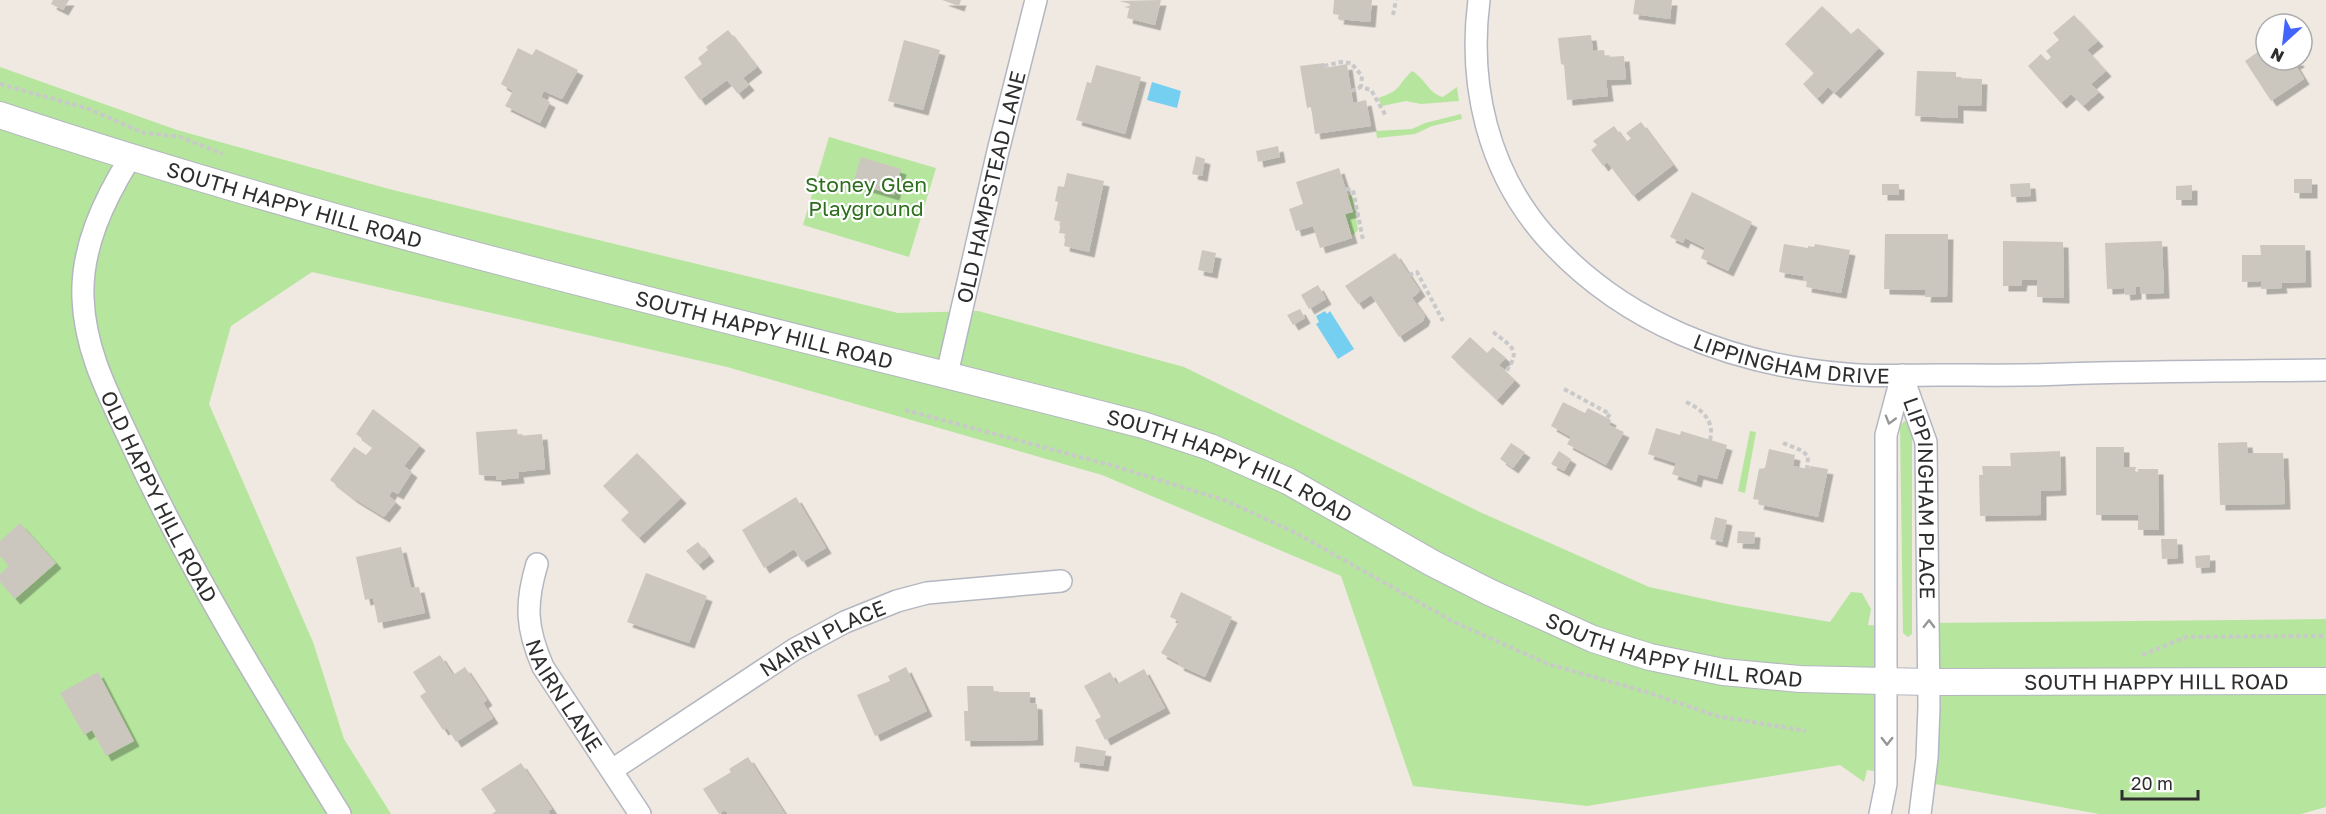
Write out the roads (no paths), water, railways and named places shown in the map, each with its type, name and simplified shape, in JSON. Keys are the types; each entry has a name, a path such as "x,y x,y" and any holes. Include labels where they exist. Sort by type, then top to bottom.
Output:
{"street":[{"name":"OLD HAMPSTEAD LANE","path":"947,374 1036,0"},
{"name":"LIPPINGHAM DRIVE","path":"1479,0 1475,55 1481,101 1490,141 1506,180 1527,216 1559,253 1596,285 1637,313 1681,336 1735,355 1791,367 1848,374 2326,370"},
{"name":"SOUTH HAPPY HILL ROAD","path":"0,115 249,194 505,263 1143,425 1210,447 1288,481 1432,563 1593,639 1650,657 1723,672 1800,679 1887,682 2326,681"},
{"name":"OLD HAPPY HILL ROAD","path":"130,158 105,200 95,226 86,262 85,329 94,362 177,537 242,654 340,814"},
{"name":"LIPPINGHAM PLACE","path":"1880,814 1886,784 1886,435 1902,375"},
{"name":"LIPPINGHAM PLACE","path":"1902,375 1926,442 1928,682 1926,758 1920,814"},
{"name":"NAIRN LANE","path":"537,564 529,589 528,603 532,642 543,667 640,814"},
{"name":"NAIRN PLACE","path":"612,770 795,649 845,622 897,601 927,593 1061,581"}],"water":[{"path":"1152,82 1181,91 1177,108 1147,100"},
{"path":"1325,311 1327,314 1330,311 1354,349 1338,359 1316,324 1319,322 1316,316"}],"park label":[{"name":"Stoney Glen Playground","path":"866,196"}]}
